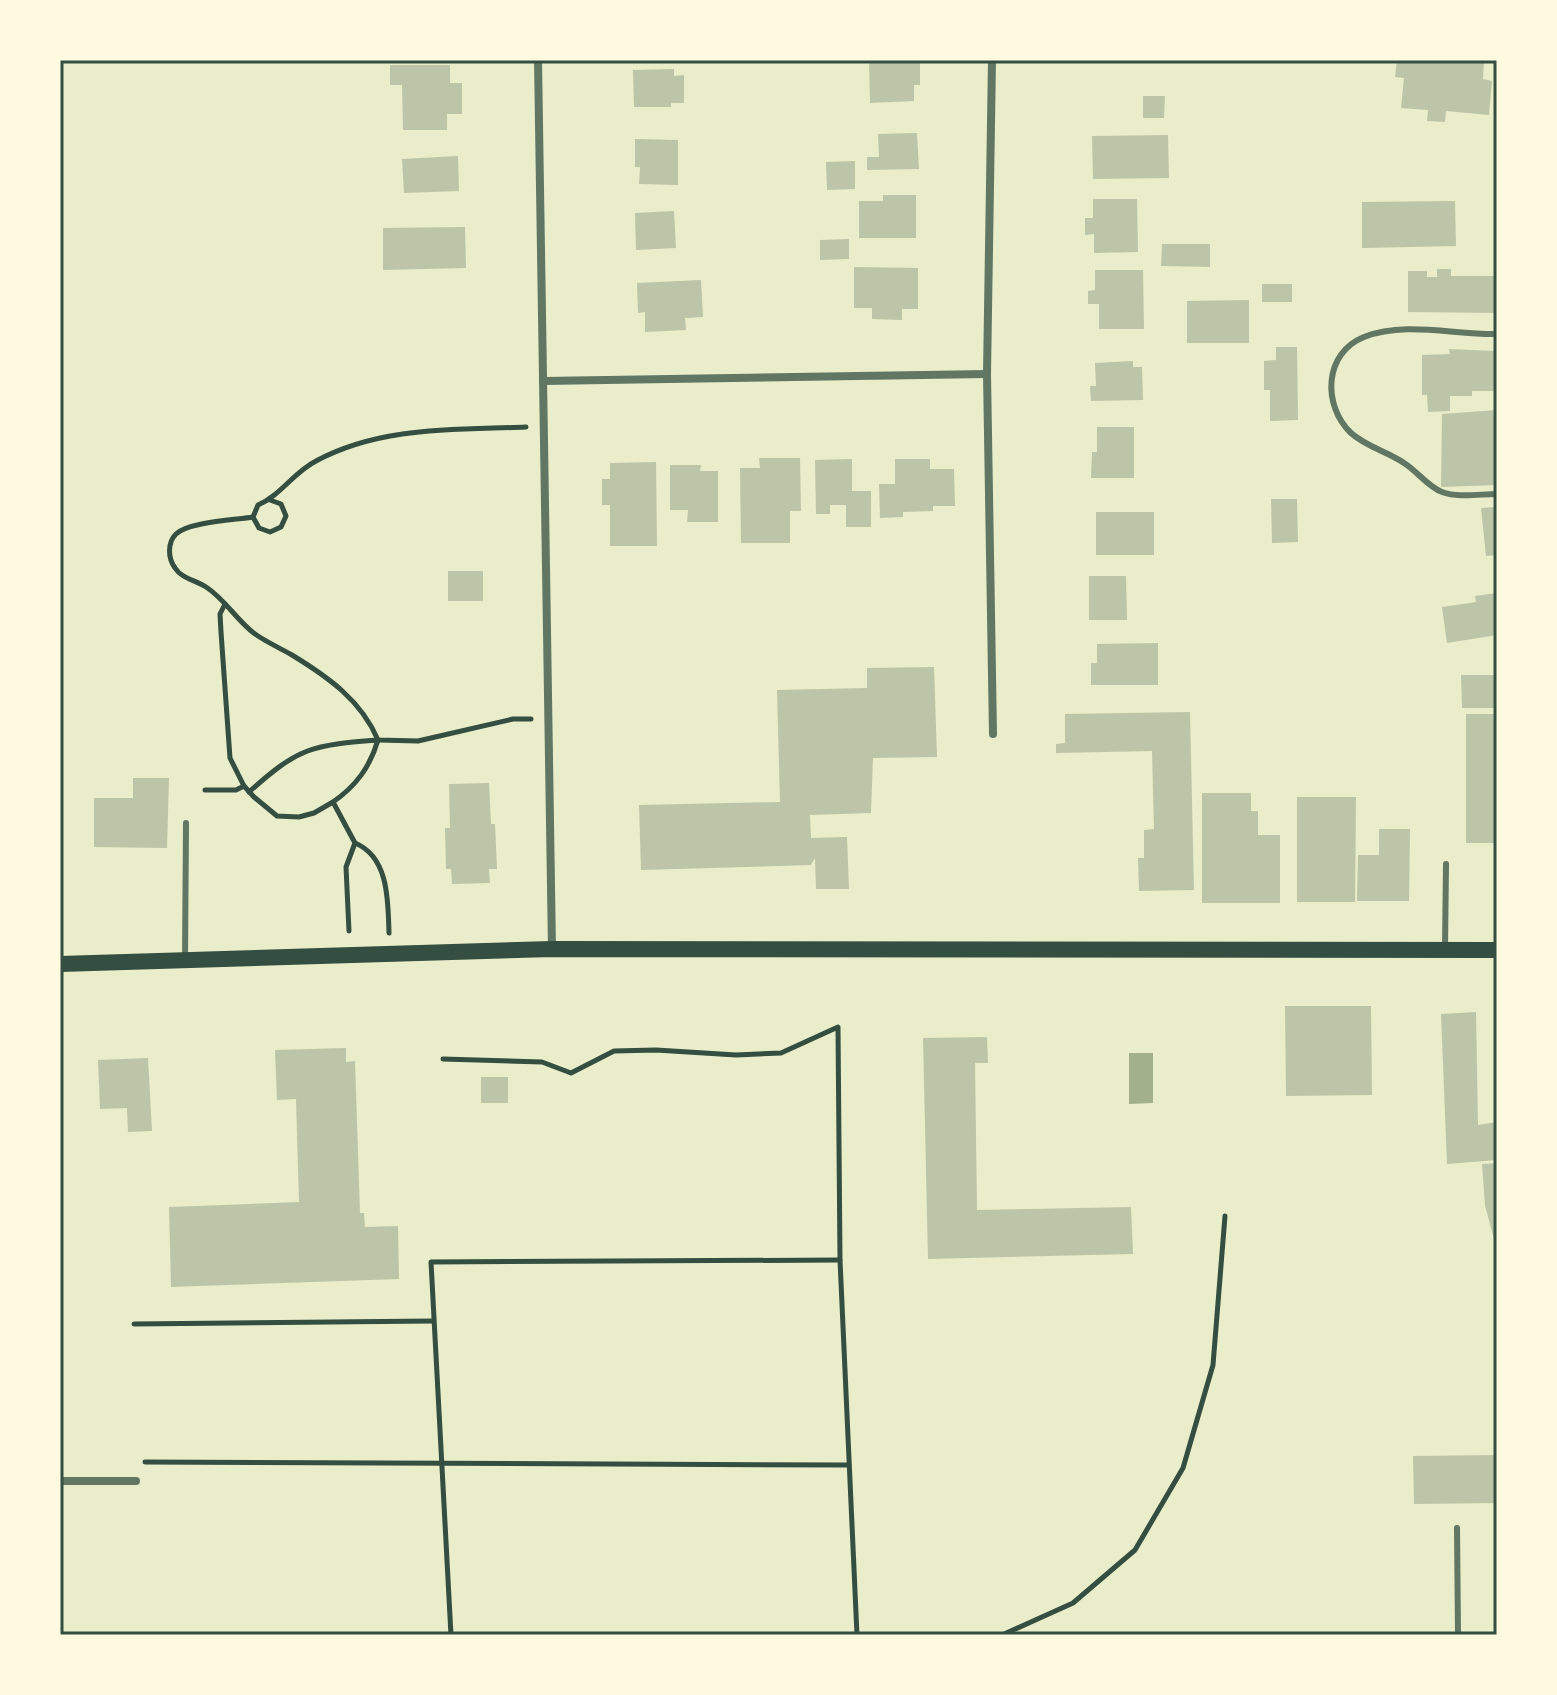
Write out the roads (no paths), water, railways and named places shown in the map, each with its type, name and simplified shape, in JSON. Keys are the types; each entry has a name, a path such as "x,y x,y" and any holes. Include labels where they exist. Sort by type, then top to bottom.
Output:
{"main road":[{"path":"60,964 552,949 1497,950"}],"street":[{"path":"538,60 552,949"},
{"path":"992,60 987,374 993,734"},
{"path":"543,381 987,374"},
{"path":"60,1481 136,1481"}],"lane":[{"path":"1497,334 1383,331 1360,338 1341,352 1333,370 1330,389 1336,413 1352,434 1406,464 1441,492 1497,494"},
{"path":"185,960 186,823"},
{"path":"1445,950 1446,864"},
{"path":"1457,1528 1458,1635"}]}
